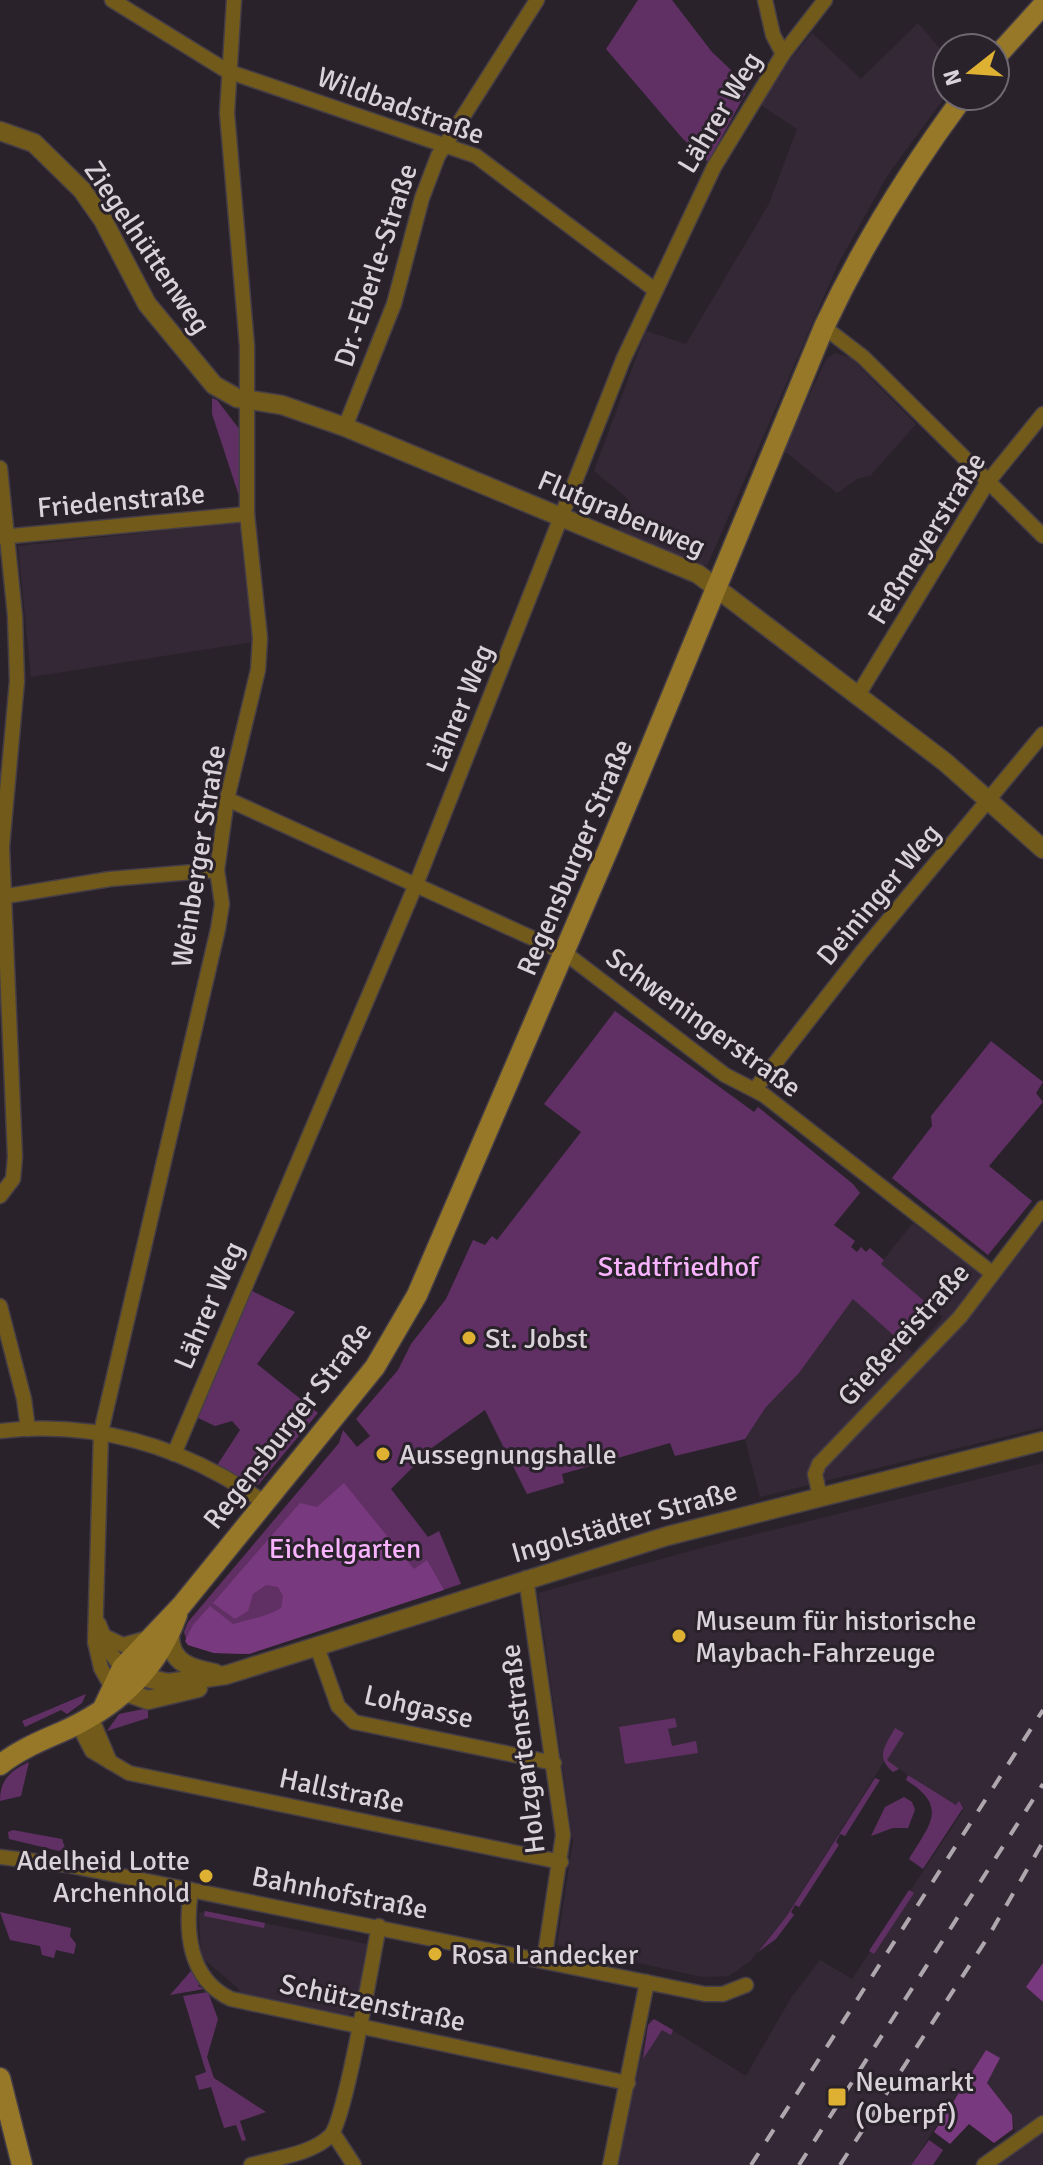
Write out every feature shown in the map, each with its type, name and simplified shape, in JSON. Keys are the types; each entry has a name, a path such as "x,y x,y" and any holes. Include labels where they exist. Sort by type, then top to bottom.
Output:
{"main road":[{"path":"1011,41 1042,7"},
{"name":"Regensburger Straße","path":"140,1679 161,1636 181,1606 375,1367 417,1295 565,953 824,327 886,207 953,112"},
{"name":"Regensburger Straße","path":"122,1668 161,1636"},
{"path":"118,1690 122,1668"},
{"path":"2,1766 91,1716 118,1690 140,1679"},
{"path":"0,2078 22,2165"}],"street":[{"name":"Wildbadstraße","path":"112,0 227,71 476,156 655,290"},
{"name":"Weinberger Straße","path":"118,1690 96,1654 101,1432 218,929 222,904 217,870 227,799 260,651 247,514 247,346 227,113 227,71 234,0"},
{"name":"Dr.-Eberle-Straße","path":"345,427 385,328 422,198 445,144 537,0"},
{"path":"765,0 773,35 783,54"},
{"name":"Lährer Weg","path":"174,1454 417,882 525,614 560,515 655,290 714,167 783,54 825,0"},
{"name":"Ziegelhüttenweg","path":"1,136 34,143 82,190 103,220 159,321 214,385 247,400"},
{"path":"824,327 863,357 1043,536"},
{"name":"Flutgrabenweg","path":"247,400 282,405 345,427 675,563 716,587 945,762 1043,849"},
{"name":"Feßmeyerstraße","path":"858,695 987,483 1043,414"},
{"path":"0,468 3,537 17,681 2,847 15,1157 13,1179 0,1196"},
{"name":"Friedenstraße","path":"3,537 247,514"},
{"name":"Deininger Weg","path":"755,1089 861,953 1043,734"},
{"name":"Schweningerstraße","path":"227,799 417,882 565,953 725,1075 755,1089 992,1273"},
{"path":"2,897 110,879 217,870"},
{"name":"Gießereistraße","path":"820,1497 815,1474 819,1464 944,1334 1043,1208"},
{"path":"0,1306 17,1368 28,1429"},
{"path":"0,1431 101,1432 138,1439 174,1454 265,1502"},
{"name":"Ingolstädter Straße","path":"118,1690 148,1700 166,1698 226,1675 526,1578 687,1530 1043,1441"},
{"name":"Holzgartenstraße","path":"526,1578 563,1835 544,1961"},
{"name":"Weinberger Straße","path":"96,1616 122,1668"},
{"path":"104,1636 123,1645 161,1636 184,1664 226,1675"},
{"name":"Lohgasse","path":"317,1647 338,1706 354,1722 554,1763"},
{"path":"122,1668 140,1679"},
{"name":"Ingolstädter Straße","path":"140,1679 180,1683 226,1675"},
{"name":"Hallstraße","path":"91,1716 113,1765 129,1773 561,1862"},
{"name":"Bahnhofstraße","path":"0,1847 21,1857"},
{"name":"Bahnhofstraße","path":"0,1857 21,1857 711,1994 746,1985"},
{"name":"Schützenstraße","path":"191,1890 187,1928 190,1950 216,1990 242,2002 628,2083"},
{"path":"251,2165 311,2148 333,2133 379,1926"},
{"path":"610,2165 647,1982"},
{"path":"984,2165 1043,2123"},
{"path":"333,2133 354,2165"}],"shaded area":[{"path":"918,23 931,38 931,112 934,112 887,176 838,264 707,566 618,532 628,499 594,471 646,331 686,344 769,204 797,129 761,105 789,61 812,33 861,79"},
{"path":"835,353 851,358 916,424 871,475 857,479 837,493 783,450 827,358"},
{"path":"239,523 252,642 31,677 18,546"},
{"path":"913,1223 994,1284 1043,1223 1043,1427 760,1497 745,1439 766,1407 799,1373 854,1298 913,1353 943,1317 880,1264"},
{"path":"1043,1463 1043,1963 1027,1987 1043,2002 1043,2165 977,2165 1015,2132 1012,2115 987,2083 986,2050 911,2165 616,2165 650,2020 656,2020 746,2076 791,1998 820,1960 852,1979 963,1811 959,1802 956,1805 885,1760 786,1917 750,1961 729,1976 702,1977 557,1945 573,1841 538,1593 705,1547"},
{"path":"205,1911 367,1944 355,2011 344,2017 238,1993 239,1989 201,1957 199,1913"}],"green space":[{"path":"638,0 672,0 712,52 749,87 708,162 683,139 606,49"},
{"path":"212,398 217,400 240,430 240,499 212,414"},
{"name":"Stadtfriedhof","path":"615,1011 754,1112 758,1107 853,1184 860,1193 834,1225 855,1241 851,1247 857,1252 861,1247 866,1252 870,1248 884,1260 881,1264 930,1306 900,1341 853,1299 799,1373 766,1407 745,1439 675,1456 670,1443 562,1474 564,1483 527,1494 485,1410 412,1462 414,1466 391,1489 428,1537 439,1531 461,1584 249,1654 214,1653 188,1645 184,1632 188,1622 339,1443 343,1430 357,1447 370,1436 356,1419 398,1370 411,1344 446,1299 473,1240 485,1245 492,1236 497,1240 581,1132 544,1104"},
{"path":"991,1041 1043,1082 1036,1093 1043,1102 989,1166 1032,1201 988,1255 892,1178 932,1126 931,1116"},
{"path":"252,1291 295,1312 257,1364 318,1413 258,1485 216,1467 240,1430 232,1421 215,1426 196,1417"},
{"name":"Eichelgarten","path":"344,1483 414,1569 427,1560 444,1590 249,1654 214,1653 188,1645 185,1641 193,1625 210,1606 233,1624 281,1608 283,1596 278,1587 266,1585 253,1594 248,1611 235,1619 213,1603 300,1503 317,1507"},
{"path":"86,1694 82,1703 67,1714 61,1710 25,1727 22,1721"},
{"path":"148,1708 148,1718 107,1731 119,1714"},
{"path":"675,1718 677,1727 668,1729 672,1746 696,1741 698,1753 625,1764 619,1727"},
{"path":"895,1728 904,1733 887,1760 899,1769 893,1772 883,1756"},
{"path":"29,1762 21,1796 0,1801 7,1777"},
{"path":"908,1775 956,1805 959,1801 963,1808 923,1869 909,1859 929,1826 931,1808 928,1799 906,1780"},
{"path":"875,1778 880,1780 845,1836 840,1834 836,1842 839,1845 799,1907 795,1905 791,1912 794,1915 776,1939 758,1952 786,1917"},
{"path":"904,1797 912,1802 915,1810 908,1828 893,1828 871,1836 885,1807"},
{"path":"13,1830 62,1839 65,1848 59,1851 9,1839 8,1832"},
{"path":"909,1890 914,1893 874,1954 869,1951"},
{"path":"205,1911 265,1923 264,1928 204,1916"},
{"path":"0,1912 71,1928 70,1936 76,1944 74,1954 56,1950 54,1958 42,1955 40,1946 10,1940"},
{"path":"1043,1963 1043,2002 1026,1987"},
{"path":"191,1971 200,1984 198,1986 204,1989 170,1995"},
{"path":"208,1992 218,2019 207,2057 214,2078 266,2112 240,2121 246,2140 242,2141 236,2125 224,2128 211,2087 199,2090 195,2076 206,2072 183,1996"},
{"path":"654,2019 673,2030 671,2035 662,2030 643,2059 648,2025"},
{"path":"986,2050 1000,2058 987,2083 1012,2115 1013,2129 994,2143 969,2124 950,2144 934,2132"},
{"path":"929,2140 943,2150 933,2165 911,2165"}],"railway":[{"path":"751,2165 1043,1710"},
{"path":"799,2165 1043,1784"},
{"path":"840,2165 988,1937 1043,1842"}],"place":[{"name":"St. Jobst","path":"469,1338"},
{"name":"Aussegnungshalle","path":"383,1454"},
{"name":"Museum für historische Maybach-Fahrzeuge","path":"679,1636"},
{"name":"Adelheid Lotte Archenhold","path":"206,1876"},
{"name":"Rosa Landecker","path":"435,1954"},
{"name":"Neumarkt (Oberpf)","path":"837,2097"}]}
